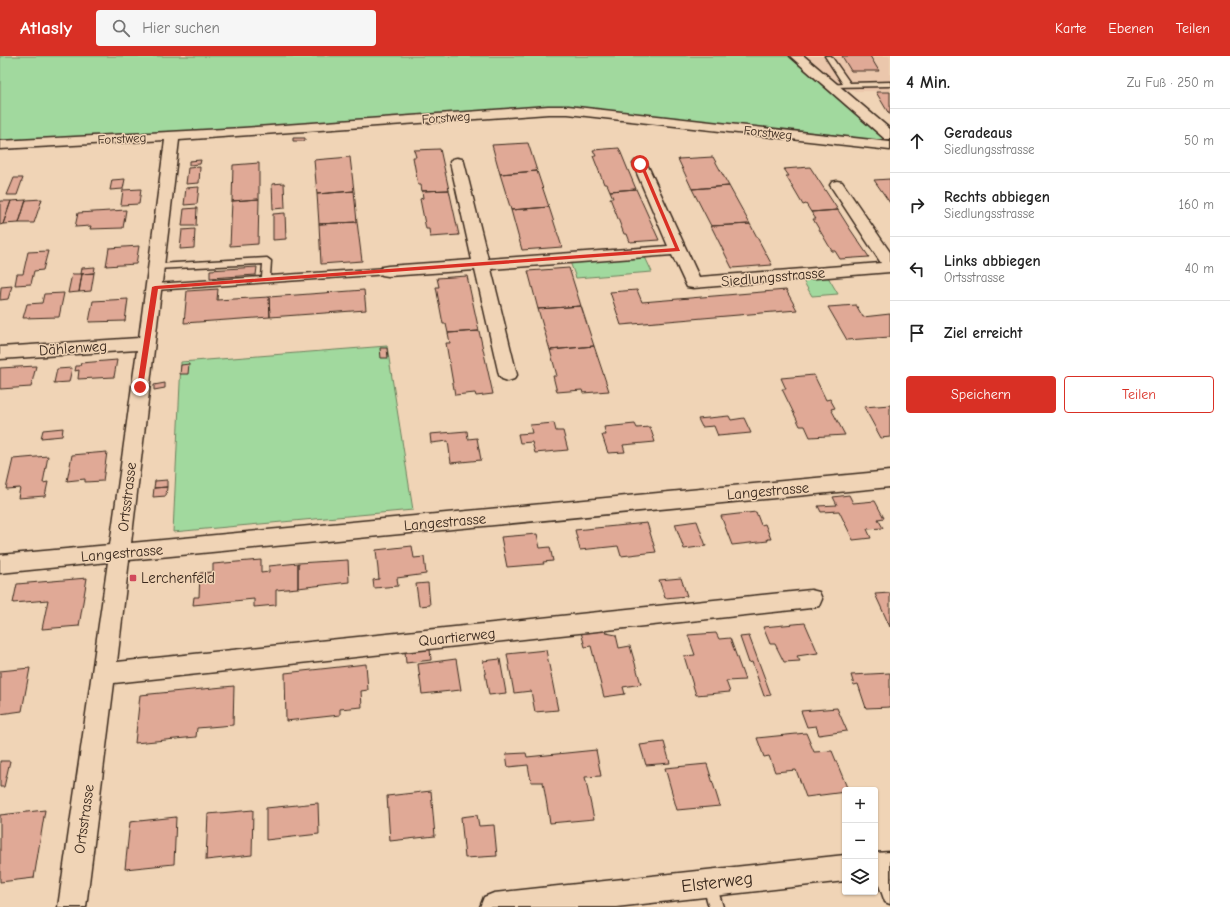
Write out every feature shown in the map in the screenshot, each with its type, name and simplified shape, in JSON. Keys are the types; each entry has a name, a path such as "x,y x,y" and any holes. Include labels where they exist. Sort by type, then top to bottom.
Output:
{"street":[{"path":"796,56 890,136"},
{"name":"Forstweg","path":"0,145 548,110 568,110 890,146"},
{"name":"Ortsstrasse","path":"72,907 120,553 146,343 155,287 173,135"},
{"path":"457,162 508,375"},
{"name":"Siedlungsstrasse","path":"640,164 693,283 890,267"},
{"path":"837,185 890,264"},
{"path":"388,271 678,250"},
{"name":"Dählenweg","path":"0,353 146,343"},
{"name":"Langestrasse","path":"0,564 890,479"},
{"name":"Quartierweg","path":"103,674 811,599"},
{"name":"Elsterweg","path":"494,907 712,895 842,869"}],"lane":[{"path":"828,56 848,86"},
{"path":"832,86 890,84"},
{"path":"157,267 266,261 266,280"},
{"path":"155,287 388,271"},
{"path":"881,865 890,898"}],"shaded area":[{"path":"806,56 890,56 890,91 847,91"}],"green space":[{"path":"0,56 796,56 890,136 890,146 568,110 0,145"},
{"path":"645,257 652,272 576,278 570,262"},
{"path":"828,277 838,294 812,296 802,279"},
{"path":"387,346 413,510 173,532 181,362"}],"building":[{"path":"842,56 870,56 879,71 851,71"},
{"path":"876,92 890,92 890,114 889,114"},
{"path":"293,138 305,138 305,141 293,141"},
{"path":"528,143 537,171 500,174 492,145"},
{"path":"619,148 636,189 610,191 607,184 604,184 593,156 596,156 593,150"},
{"path":"440,149 449,190 422,191 421,185 418,185 413,157 416,157 414,150"},
{"path":"350,157 354,191 317,194 314,160"},
{"path":"713,157 729,186 692,189 678,159"},
{"path":"201,160 200,164 189,165 189,161"},
{"path":"259,163 259,199 232,201 233,165"},
{"path":"200,167 199,183 186,184 188,168"},
{"path":"810,167 838,210 811,212 806,204 803,205 786,176 789,176 784,169"},
{"path":"537,171 549,207 511,210 500,174"},
{"path":"14,178 23,178 17,195 7,195"},
{"path":"125,179 123,189 110,190 112,180"},
{"path":"890,179 890,203 874,180"},
{"path":"284,183 285,208 273,209 272,184"},
{"path":"729,186 750,224 711,226 692,189"},
{"path":"199,187 197,204 184,205 186,188"},
{"path":"141,189 139,204 121,205 123,190"},
{"path":"636,189 659,240 630,242 627,234 624,234 610,198 613,198 610,191"},
{"path":"449,190 459,235 430,237 429,229 426,229 420,199 423,198 422,191"},
{"path":"354,191 357,222 319,224 317,194"},
{"path":"42,199 34,223 19,223 26,200"},
{"path":"259,199 258,244 230,246 232,201"},
{"path":"26,200 19,223 3,224 11,201"},
{"path":"0,201 11,201 3,224 0,225"},
{"path":"549,207 562,247 522,250 511,210"},
{"path":"197,208 196,226 182,226 184,209"},
{"path":"126,210 123,228 90,229 91,226 75,227 78,213"},
{"path":"838,210 869,257 840,259 835,251 832,251 813,219 816,219 811,212"},
{"path":"285,213 286,239 273,240 273,214"},
{"path":"357,222 362,261 321,264 319,224"},
{"path":"750,224 772,265 732,268 711,226"},
{"path":"195,229 194,248 180,249 182,230"},
{"path":"139,246 136,264 106,266 109,248"},
{"path":"48,251 43,270 34,271 31,284 15,285 17,274 23,274 28,252"},
{"path":"95,267 94,273 81,274 82,268"},
{"path":"257,267 256,275 210,278 210,270"},
{"path":"569,268 581,306 538,309 528,271"},
{"path":"94,273 91,291 79,292 82,274"},
{"path":"72,274 82,274 79,292 68,293"},
{"path":"467,276 479,331 448,333 446,324 443,324 436,287 439,287 437,278"},
{"path":"12,286 8,299 0,300 1,287"},
{"path":"218,289 217,300 269,297 270,317 184,323 187,291"},
{"path":"364,290 366,310 270,317 269,297"},
{"path":"637,290 642,302 786,290 797,310 621,325 610,292"},
{"path":"64,293 59,317 23,318 27,304 42,303 44,294"},
{"path":"128,299 125,321 89,322 93,301"},
{"path":"856,305 863,317 890,314 890,337 847,340 828,307"},
{"path":"581,306 594,346 550,350 538,309"},
{"path":"479,331 493,394 476,396 475,393 455,395 446,343 450,343 448,333"},
{"path":"594,346 609,391 583,393 582,390 557,392 553,376 557,376 550,350"},
{"path":"380,348 387,348 388,358 381,358"},
{"path":"117,360 114,377 78,379 79,370 75,371 76,366 80,366 81,363"},
{"path":"189,364 188,374 180,374 181,365"},
{"path":"36,366 31,387 0,389 0,368"},
{"path":"72,368 69,382 54,383 57,369"},
{"path":"814,375 826,400 830,399 835,408 831,409 845,435 810,437 805,426 800,426 782,389 786,389 781,378"},
{"path":"165,383 165,388 154,390 154,385"},
{"path":"890,405 890,437 881,438 864,407"},
{"path":"729,416 731,420 744,418 751,433 718,436 714,426 702,427 698,419"},
{"path":"554,423 556,431 563,431 568,450 535,453 532,442 520,443 518,434 532,433 530,425"},
{"path":"635,424 637,428 650,427 655,442 623,445 625,452 608,453 602,435 606,435 604,427"},
{"path":"63,428 62,436 41,438 43,430"},
{"path":"467,431 468,439 477,438 481,460 451,463 448,441 431,443 430,434"},
{"path":"107,452 103,481 85,482 85,479 67,481 72,455"},
{"path":"48,456 43,483 48,482 45,496 18,498 20,488 6,489 13,459"},
{"path":"167,480 167,487 154,488 155,481"},
{"path":"167,487 166,496 153,497 154,488"},
{"path":"849,495 853,503 875,501 884,518 878,519 883,528 867,529 871,538 853,540 839,511 821,512 818,506 837,505 833,497"},
{"path":"756,512 761,525 765,524 771,539 767,539 768,541 732,545 721,516"},
{"path":"697,521 706,546 684,549 675,524"},
{"path":"647,523 656,552 621,556 618,546 580,550 575,530"},
{"path":"537,534 540,548 550,547 553,561 543,562 544,564 507,567 501,537"},
{"path":"412,546 414,558 424,557 426,574 397,578 398,586 374,588 373,580 379,579 376,550"},
{"path":"261,560 261,573 269,572 269,566 298,563 298,588 276,590 276,605 254,607 254,599 193,605 194,597 199,597 200,573 213,572 213,564"},
{"path":"348,560 349,582 298,588 298,563"},
{"path":"87,578 79,626 42,629 48,600 13,603 17,584"},
{"path":"681,578 687,596 665,598 659,580"},
{"path":"428,583 430,605 419,606 416,584"},
{"path":"890,593 890,627 875,594"},
{"path":"805,623 818,653 797,656 800,661 784,662 775,644 770,644 763,627"},
{"path":"605,630 606,633 616,635 619,648 630,646 641,684 623,687 625,694 604,697 591,646 585,647 581,632"},
{"path":"716,633 719,639 730,638 745,680 726,681 730,692 696,695 684,656 695,655 688,635"},
{"path":"749,636 771,695 764,696 752,662 749,663 740,637"},
{"path":"430,649 431,660 406,663 405,651"},
{"path":"546,650 558,710 535,712 531,691 514,693 507,654"},
{"path":"456,659 461,690 422,694 418,664"},
{"path":"500,659 506,693 489,695 483,661"},
{"path":"366,664 368,690 361,691 362,707 340,709 340,715 286,721 285,673"},
{"path":"30,668 22,711 0,714 0,671"},
{"path":"890,673 890,707 866,708 858,684 854,685 851,675"},
{"path":"234,686 233,725 197,728 196,737 135,743 140,695"},
{"path":"837,708 847,731 819,735 816,726 807,727 801,711"},
{"path":"806,733 814,752 832,751 847,787 842,787 842,792 806,797 796,770 775,772 769,756 764,757 757,738"},
{"path":"664,742 670,763 646,765 640,745"},
{"path":"596,750 601,776 585,777 594,819 550,823 543,782 531,782 528,765 508,767 506,754 526,753 527,757"},
{"path":"0,761 10,761 4,787 0,787"},
{"path":"707,764 720,806 677,810 665,768"},
{"path":"431,791 435,836 390,841 387,796"},
{"path":"318,803 319,834 266,840 266,808"},
{"path":"45,810 34,878 0,882 0,815"},
{"path":"253,810 252,855 206,860 208,814"},
{"path":"477,815 479,826 494,825 497,856 465,858 461,817"},
{"path":"176,817 174,864 125,869 130,822"}],"place":[{"name":"Lerchenfeld","path":"133,578"}],"route":[{"path":"140,387 155,287 678,250 640,164"}]}
